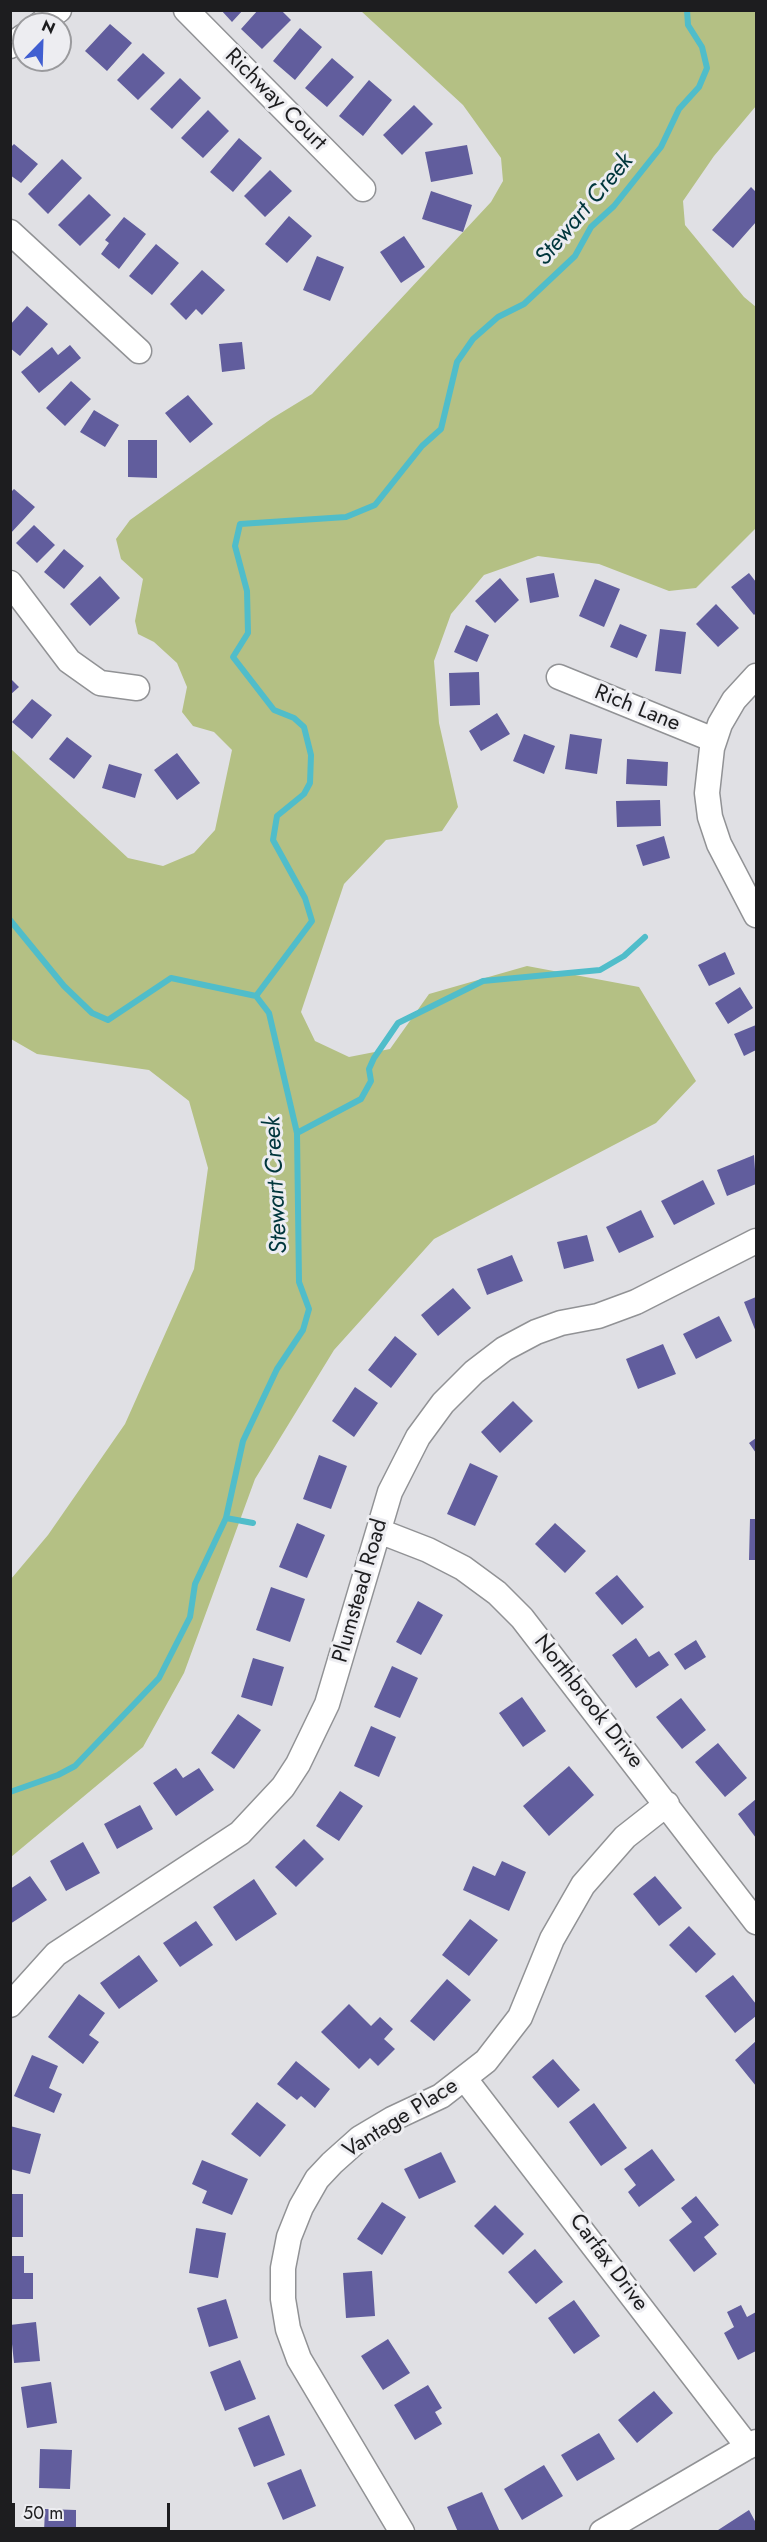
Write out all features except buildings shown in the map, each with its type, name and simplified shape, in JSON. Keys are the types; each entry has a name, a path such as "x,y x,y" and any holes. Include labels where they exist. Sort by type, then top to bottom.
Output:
{"street":[{"name":"Richway Court","path":"186,10 363,189"},
{"path":"10,232 139,351"},
{"path":"10,584 69,661 100,683 137,688"},
{"path":"756,676 734,700 720,724 707,773 710,817 719,844 756,915"},
{"name":"Rich Lane","path":"560,677 714,740"},
{"name":"Plumstead Road","path":"10,2005 56,1954 240,1833 283,1787 298,1764 327,1704 394,1482 418,1437 443,1403 474,1372 504,1349 536,1332 561,1323 598,1316 636,1302 756,1241"},
{"name":"Northbrook Drive","path":"378,1531 428,1550 463,1568 497,1593 522,1618 756,1922"},
{"name":"Vantage Place","path":"402,2532 298,2359 288,2330 283,2299 283,2268 290,2237 301,2207 317,2179 332,2163 360,2139 392,2119 441,2096 486,2061 508,2035 529,1998 556,1929 583,1885 625,1837 667,1804"},
{"name":"Carfax Drive","path":"465,2079 752,2445"},
{"path":"602,2532 752,2445"}],"green space":[{"path":"361,11 756,11 756,106 714,156 683,201 685,225 744,297 756,307 756,528 696,588 669,591 599,564 538,556 484,575 451,614 434,661 439,723 458,807 442,831 386,840 344,884 301,1012 315,1041 349,1057 390,1049 429,994 527,966 639,987 696,1081 656,1123 434,1239 334,1350 255,1479 184,1673 143,1747 11,1857 11,1579 48,1535 125,1424 194,1269 208,1168 189,1101 149,1070 37,1054 11,1039 11,749 128,858 163,866 194,853 215,830 232,750 214,732 193,726 182,712 187,687 177,663 154,642 138,634 135,621 143,579 121,559 116,539 130,520 271,419 312,394 491,202 503,181 501,158 463,105"}],"waterway":[{"name":"Stewart Creek","path":"256,996 312,921 305,898 273,840 277,816 304,794 310,783 311,755 304,727 294,718 274,710 233,657 248,633 247,591 235,546 240,524 346,517 375,505 422,446 441,429 457,362 473,339 498,317 524,304 575,256 591,227 614,206 661,147 679,109 699,87 707,68 702,47 688,25 687,10"},
{"path":"10,920 64,986 92,1013 108,1020 171,978 256,996"},
{"path":"297,1133 361,1099 371,1081 369,1069 374,1058 398,1023 483,981 600,970 624,956 645,937"},
{"name":"Stewart Creek","path":"10,1792 58,1775 75,1766 159,1678 190,1617 195,1584 226,1518 243,1441 277,1369 303,1330 309,1309 299,1282 297,1133 269,1013 256,996"},
{"path":"226,1518 253,1523"}]}
